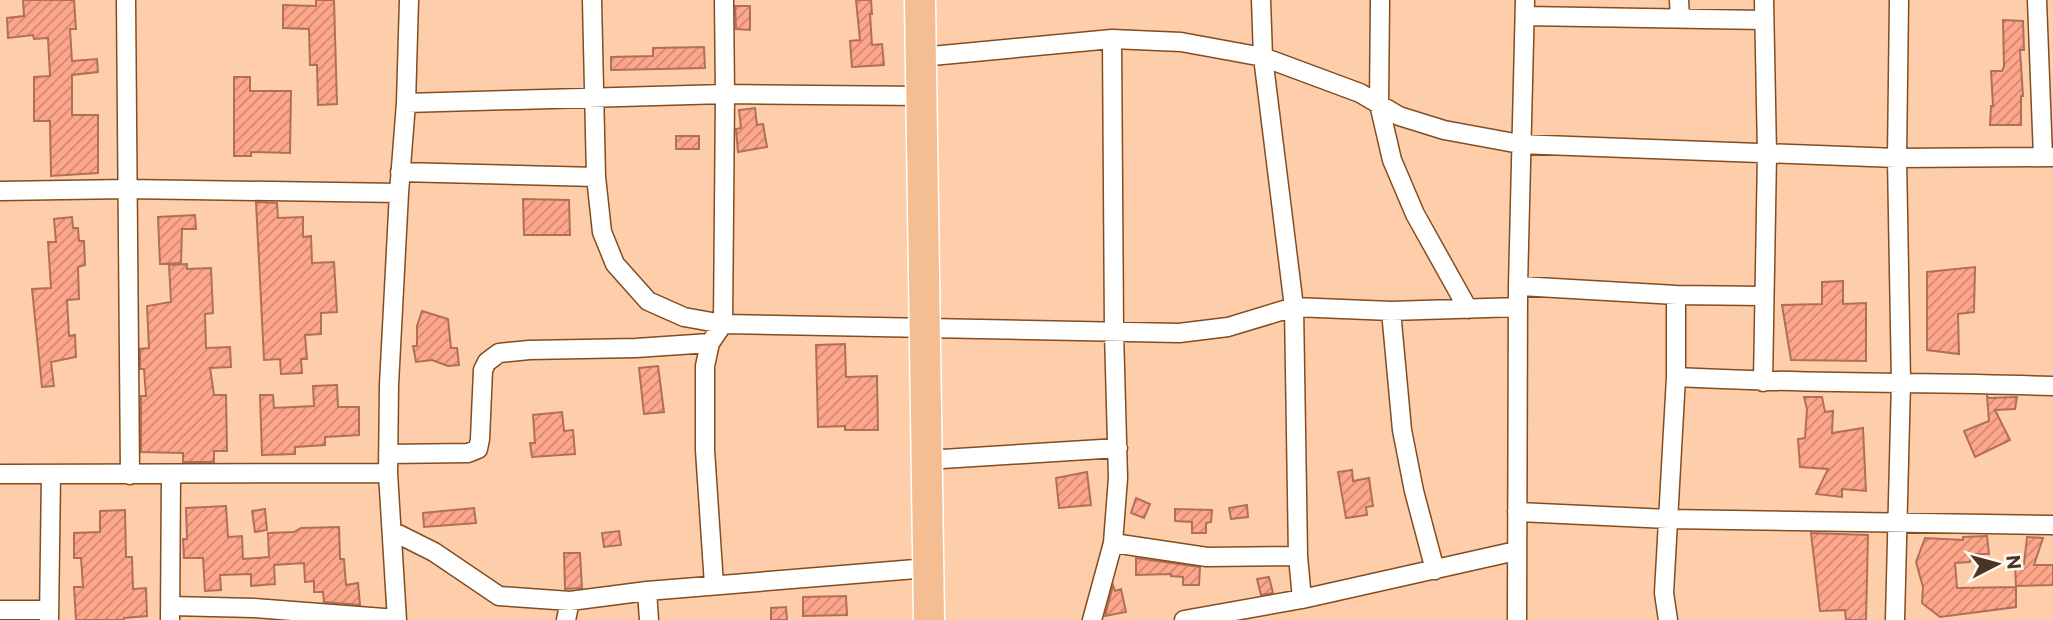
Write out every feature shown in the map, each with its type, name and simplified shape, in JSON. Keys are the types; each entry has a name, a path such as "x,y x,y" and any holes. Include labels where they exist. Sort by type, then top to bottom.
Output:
{"highway":[{"path":"920,0 929,620"}],"street":[{"path":"126,0 130,475"},
{"path":"171,474 170,613 397,620 388,473 389,385 406,103 409,0"},
{"path":"592,0 596,177 602,232 615,264 648,301 684,317 723,324 1179,333 1228,327 1294,307 1391,312 1518,307"},
{"path":"714,585 705,450 705,366 710,343 723,324 724,0"},
{"path":"1261,0 1263,57 1294,307 1298,556 1302,598"},
{"path":"1380,0 1379,104 1392,160 1415,214 1468,309"},
{"path":"1679,0 1679,19"},
{"path":"1763,382 1767,154 1764,0"},
{"path":"1895,620 1901,382 1899,0"},
{"path":"921,57 1112,39 1181,42 1263,57 1360,93 1399,116 1444,130 1520,144 1898,158 2048,157 2045,29 2037,0"},
{"path":"1517,620 1518,286 1525,8 1679,19 1764,20"},
{"path":"1092,620 1113,543 1118,478 1112,39"},
{"path":"406,103 725,94 921,96"},
{"path":"400,172 596,177"},
{"path":"0,191 127,189 399,192"},
{"path":"1518,286 1676,295 1764,296"},
{"path":"1668,620 1664,593 1676,377 1676,295"},
{"path":"1391,312 1402,430 1414,491 1435,570"},
{"path":"388,454 468,453 478,449 483,370 487,362 499,353 710,343"},
{"path":"1676,377 1763,382 2053,386"},
{"path":"926,460 1118,448"},
{"path":"0,474 388,473"},
{"path":"0,610 49,615 51,474"},
{"path":"1517,512 1668,519 2053,525"},
{"path":"392,531 434,552 499,596 570,601 647,590 928,568"},
{"path":"1113,543 1207,557 1298,556"},
{"path":"1184,620 1269,612 1302,598 1516,551"},
{"path":"647,590 649,620"},
{"path":"566,620 570,601"}],"building":[{"path":"23,0 74,0 76,29 70,29 72,61 97,59 98,72 72,75 72,115 98,115 98,173 51,176 50,121 34,121 34,77 50,76 48,38 34,39 33,35 8,38 7,18 24,16"},
{"path":"316,0 334,0 337,104 318,105 317,65 310,65 309,29 283,28 283,5 316,6"},
{"path":"856,0 871,0 872,45 882,44 884,65 852,67 850,41 860,40"},
{"path":"735,6 750,6 750,30 736,29"},
{"path":"2003,20 2023,21 2024,50 2020,50 2023,96 2021,125 1990,125 1993,106 1991,71 2002,71 2004,66"},
{"path":"704,47 705,68 611,70 611,57 653,56 653,48"},
{"path":"234,77 250,77 250,91 291,91 290,153 251,152 251,156 234,156"},
{"path":"755,108 757,125 763,124 767,147 738,152 736,129 741,128 739,110"},
{"path":"676,136 699,136 699,149 676,149"},
{"path":"523,199 569,200 570,235 524,235"},
{"path":"256,202 277,203 278,218 303,217 303,237 311,236 312,263 334,262 337,312 321,313 321,334 305,335 307,359 301,359 302,373 281,374 280,359 264,360"},
{"path":"195,215 196,229 182,229 181,263 160,264 158,217"},
{"path":"72,217 73,228 78,228 79,241 84,241 85,265 78,267 79,299 67,300 69,336 75,335 76,357 51,362 54,386 42,387 32,289 51,288 48,242 56,242 54,219"},
{"path":"187,264 187,269 211,268 213,313 205,314 206,348 230,347 231,367 210,368 214,395 226,395 227,451 214,451 214,462 183,462 183,453 141,452 141,396 146,396 144,369 140,369 140,349 149,348 147,306 171,302 169,265"},
{"path":"1975,267 1974,312 1958,314 1959,354 1927,350 1927,272"},
{"path":"1843,281 1843,304 1866,303 1866,361 1791,360 1782,305 1822,304 1822,282"},
{"path":"422,311 448,319 451,348 457,348 459,365 448,366 432,360 416,362 413,346 417,346 417,326"},
{"path":"845,344 846,377 877,376 878,430 845,430 845,426 818,427 816,345"},
{"path":"658,366 664,412 644,414 639,368"},
{"path":"337,385 338,407 359,407 359,435 325,437 325,445 295,447 295,454 262,455 260,395 273,395 274,408 314,406 313,386"},
{"path":"1987,396 2017,397 2015,409 1995,410 2010,440 1975,457 1964,431 1989,421"},
{"path":"1804,397 1822,397 1825,412 1833,411 1832,433 1863,428 1866,491 1842,489 1842,497 1816,494 1828,469 1800,467 1798,439 1805,438 1807,409"},
{"path":"562,412 564,431 573,430 575,454 532,457 530,443 535,443 533,415"},
{"path":"1352,470 1353,481 1369,478 1373,506 1366,507 1367,515 1346,518 1338,472"},
{"path":"1087,472 1091,505 1059,508 1056,478"},
{"path":"1136,498 1150,504 1144,518 1131,513"},
{"path":"1247,505 1248,517 1231,519 1229,508"},
{"path":"226,506 228,537 242,536 243,559 269,557 268,533 294,532 301,528 339,527 340,559 344,559 346,585 358,583 360,605 324,602 323,592 314,592 314,581 305,582 304,563 274,565 275,584 251,586 251,574 220,575 221,590 205,591 203,558 184,558 183,539 187,539 186,508"},
{"path":"474,508 476,523 424,527 423,513"},
{"path":"265,509 267,530 255,532 252,511"},
{"path":"1175,509 1212,510 1211,522 1206,523 1206,533 1192,533 1192,522 1175,521"},
{"path":"125,510 126,557 132,557 133,589 146,588 147,616 124,620 76,620 74,587 83,587 81,558 74,558 74,533 100,532 100,511"},
{"path":"619,531 621,545 604,547 602,533"},
{"path":"1811,533 1868,535 1866,620 1846,620 1845,610 1820,611"},
{"path":"1987,536 1989,554 1972,554 1970,562 1955,563 1957,588 2016,587 2016,607 1940,617 1922,603 1923,587 1916,562 1925,538 1963,540 1963,537"},
{"path":"2027,537 2043,538 2034,565 2053,565 2053,585 2016,586 2015,565 2024,564"},
{"path":"564,553 580,553 582,588 565,589"},
{"path":"1136,558 1200,567 1199,585 1183,585 1183,577 1171,574 1136,575"},
{"path":"1269,577 1273,593 1261,595 1257,579"},
{"path":"1113,585 1115,591 1121,589 1126,612 1105,616"},
{"path":"846,596 847,615 803,616 803,597"},
{"path":"786,607 787,620 771,620 771,608"}]}
